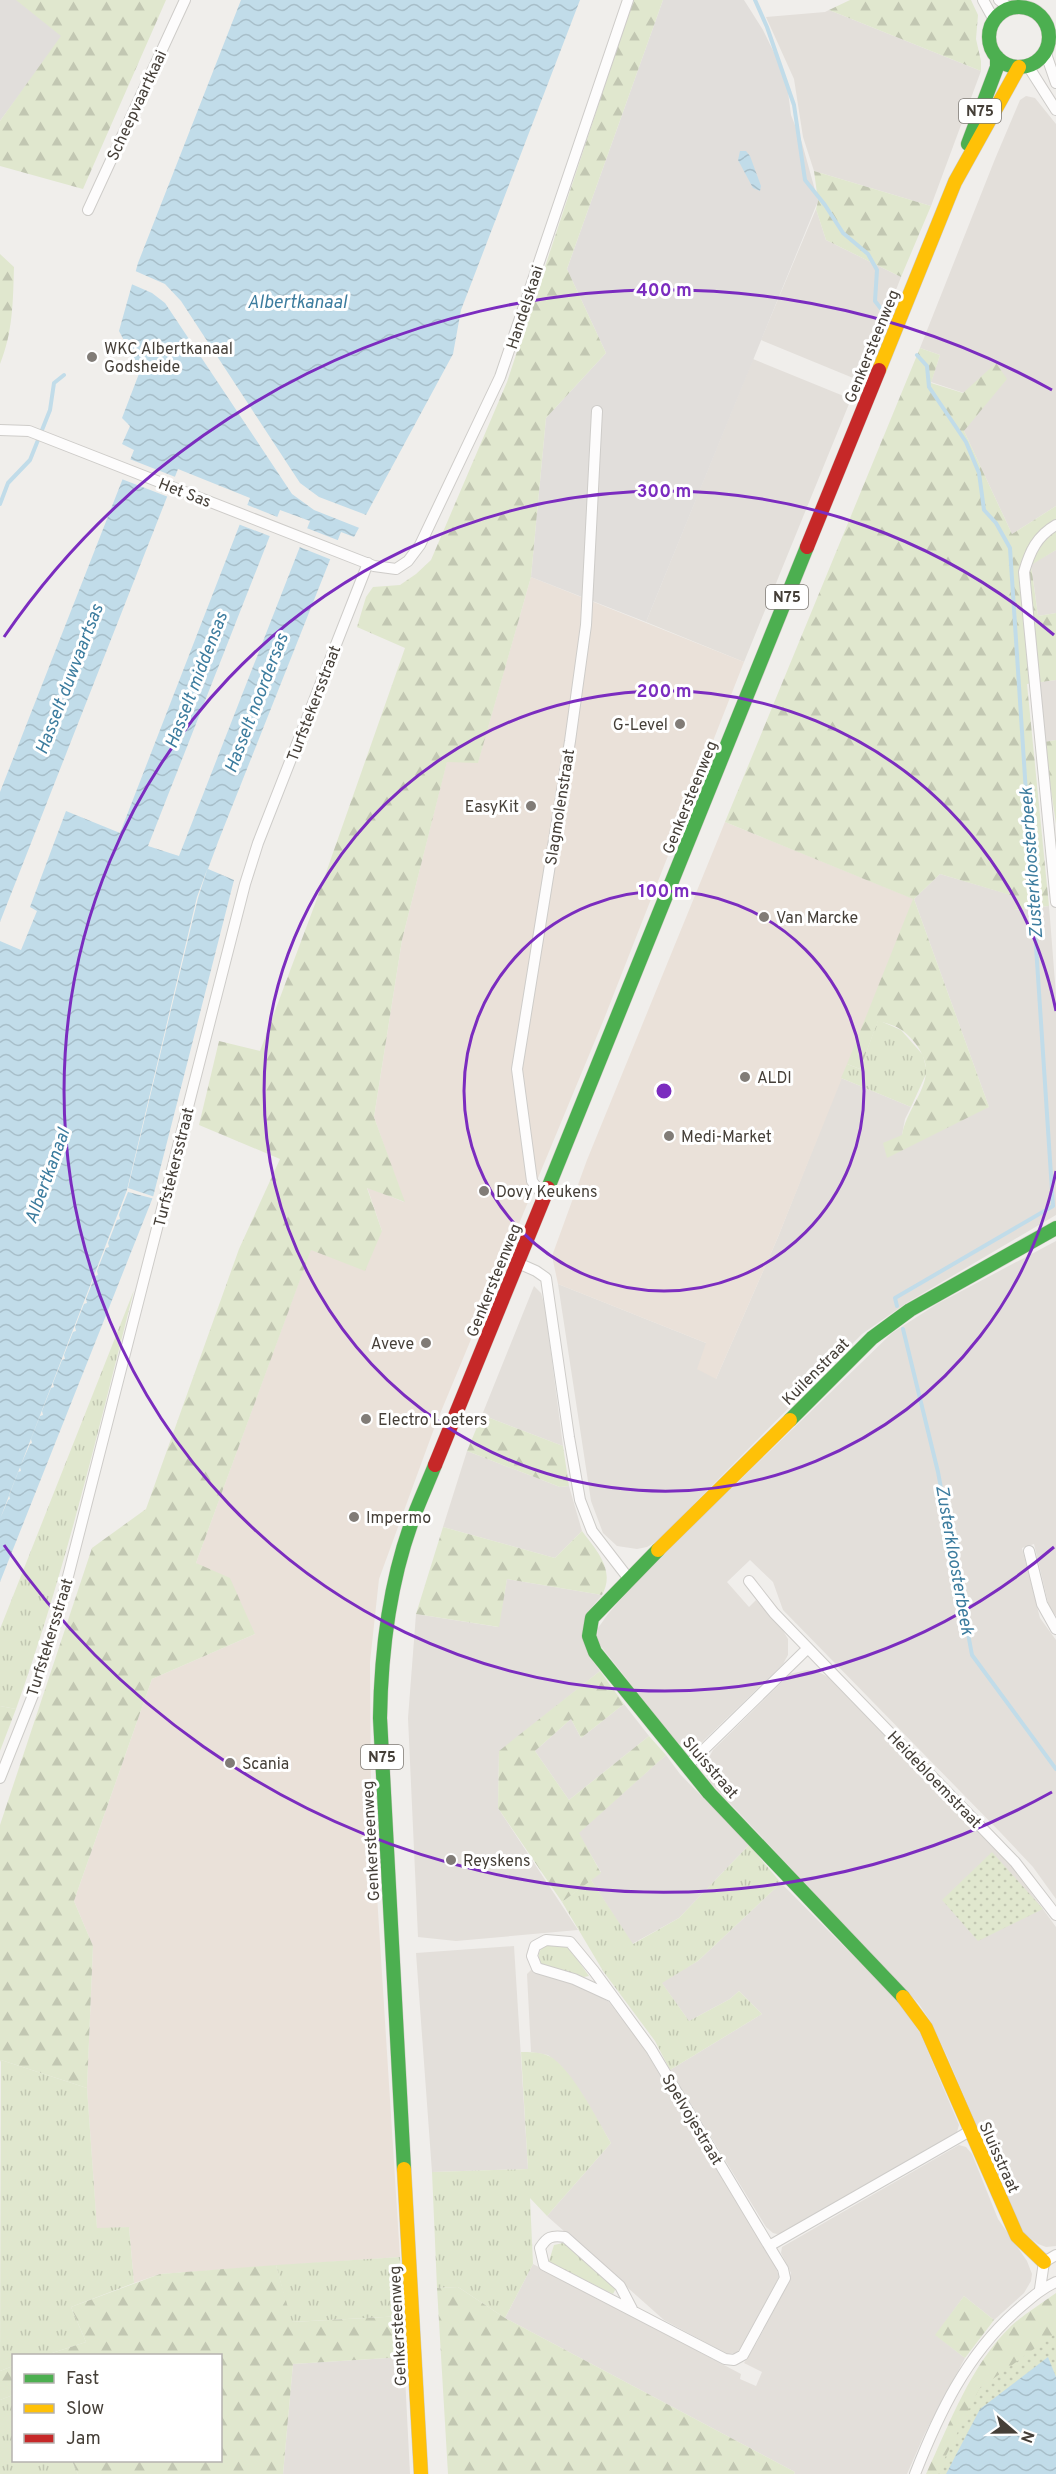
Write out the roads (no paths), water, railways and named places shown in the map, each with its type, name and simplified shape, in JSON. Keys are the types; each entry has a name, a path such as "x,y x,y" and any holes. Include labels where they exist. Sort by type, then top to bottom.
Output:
{"main road":[{"path":"1042,0 1043,19 1049,32 1045,51"},
{"path":"994,20 1013,4 1034,11 1043,19"},
{"name":"Genkersteenweg","path":"421,2474 380,1719 382,1658 392,1591 411,1525 963,165 970,136 998,68 997,57 989,41 994,20"},
{"name":"Genkersteenweg","path":"963,165 996,111 1011,76 1023,66 1041,57 1045,51"},
{"path":"997,57 1005,64 1023,66"},
{"name":"Kuilenstraat","path":"629,1579 872,1338 910,1310 1056,1228"},
{"name":"Sluisstraat","path":"629,1579 592,1618 589,1636 595,1652 709,1793 901,1994 926,2028 1017,2236 1050,2259"}],"street":[{"name":"Scheepvaartkaai","path":"88,210 185,0"},
{"name":"Handelskaai","path":"368,563 386,569 396,569 408,561 420,545 483,415 517,333 549,229 628,0"},
{"path":"982,0 994,20"},
{"path":"1045,51 1056,83"},
{"path":"1023,66 1056,110"},
{"name":"Slagmolenstraat","path":"544,1197 532,1181 517,1069 570,741 586,625 597,411"},
{"name":"Het Sas","path":"0,430 29,431 368,563"},
{"path":"1056,525 1043,532 1029,553 1024,572 1056,902"},
{"name":"Turfstekersstraat","path":"0,1778 33,1695 64,1592 245,884 258,843 368,563"},
{"path":"518,1263 546,1278 568,1437 580,1500 592,1531 629,1579"},
{"path":"1029,1551 1042,1604 1056,1629"},
{"name":"Heidebloemstraat","path":"749,1581 774,1613 1015,1862 1056,1915"},
{"path":"687,1766 808,1648"},
{"name":"Spelvojestraat","path":"611,1995 573,1979 537,1968 531,1956 535,1946 546,1940 570,1942 582,1954 651,2049 783,2269 784,2278 743,2355 734,2360 725,2359 544,2265 540,2248 546,2238 554,2235 565,2237 620,2286 632,2309"},
{"path":"769,2246 970,2131"},
{"path":"1040,2289 1050,2259"},
{"path":"915,2474 936,2423 977,2352 1004,2322 1040,2289 1056,2282"}],"water":[{"name":"Albertkanaal","path":"241,0 580,0 461,310 453,354 354,537 341,532 208,869 234,880 153,1197 0,1582 0,941 21,950 37,911 30,907 66,811 120,833 250,498 178,469 0,922 0,792 134,450 122,444 130,426 122,418 140,371 119,331 138,263","holes":["280,510 310,521 179,856 148,846"]},
{"path":"740,151 746,151 750,156 761,186 760,191 753,188 738,160"},
{"path":"1048,2357 1056,2377 1056,2474 946,2474 980,2409"}],"waterway":[{"name":"Zusterkloosterbeek","path":"755,0 767,27 794,105 805,180 843,233 868,254 877,270 875,301 888,318"},
{"name":"Zusterkloosterbeek","path":"897,1306 895,1298 1053,1206 1010,548 996,523 984,510 979,473 966,442 929,387 927,366 917,355"},
{"path":"0,504 8,483 30,460 50,410 54,383 64,375"},
{"name":"Zusterkloosterbeek","path":"903,1329 938,1472 972,1655 1056,1769"}],"place":[{"name":"WKC Albertkanaal Godsheide","path":"92,357"},
{"name":"G-Level","path":"680,724"},
{"name":"EasyKit","path":"531,806"},
{"name":"Van Marcke","path":"764,917"},
{"name":"ALDI","path":"745,1077"},
{"name":"Medi-Market","path":"669,1136"},
{"name":"Dovy Keukens","path":"484,1191"},
{"name":"Aveve","path":"426,1343"},
{"name":"Electro Loeters","path":"366,1419"},
{"name":"Impermo","path":"354,1517"},
{"name":"Scania","path":"230,1763"},
{"name":"Reyskens","path":"451,1860"}],"water label":[{"name":"Hasselt duwvaartsas","path":"69,679"},
{"name":"Hasselt middensas","path":"196,680"},
{"name":"Hasselt noordersas","path":"256,703"}]}
